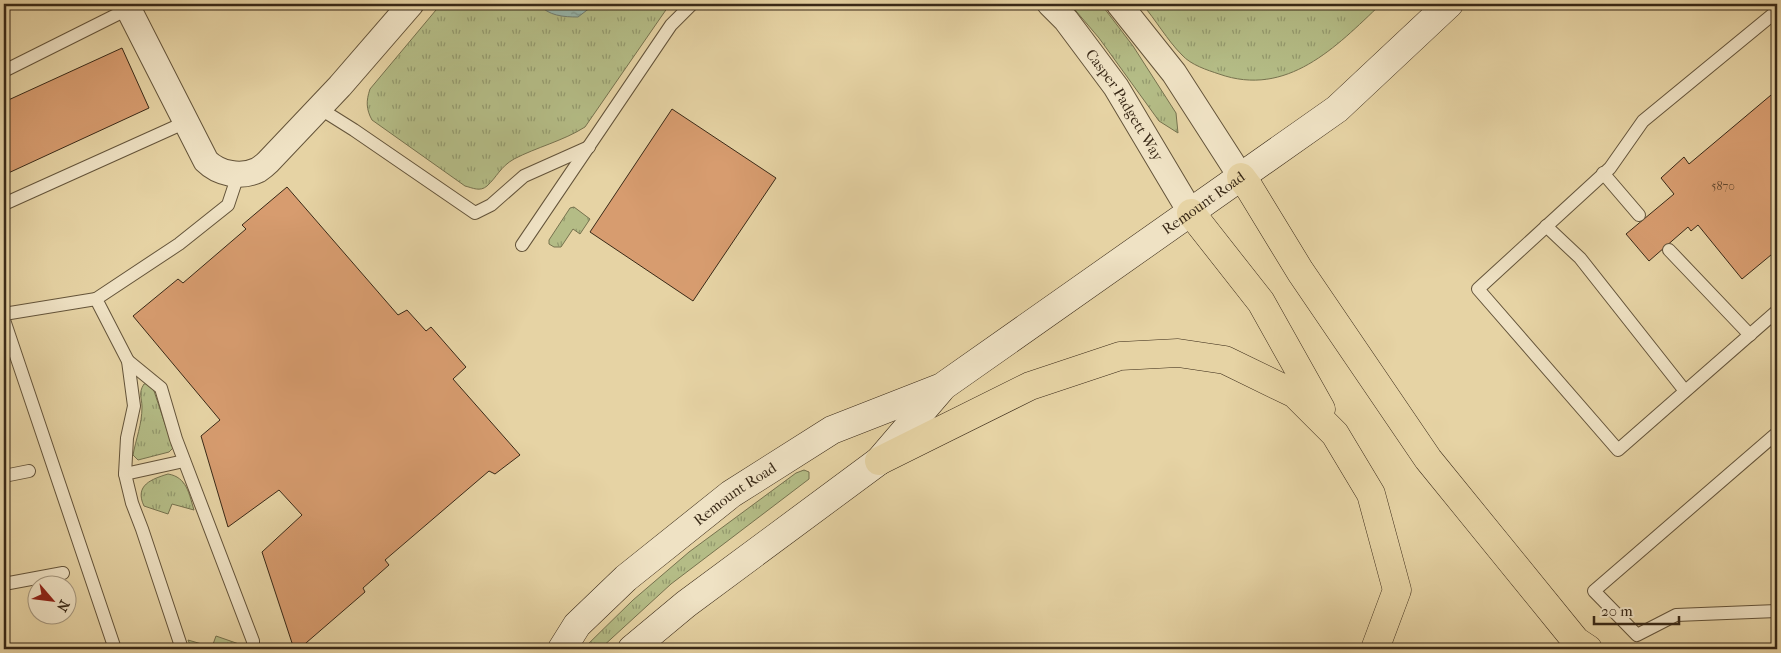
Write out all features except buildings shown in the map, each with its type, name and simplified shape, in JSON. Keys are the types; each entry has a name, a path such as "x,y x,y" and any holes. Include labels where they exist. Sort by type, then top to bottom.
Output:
{"highway":[{"path":"1241,177 1300,271 1428,460 1576,640 1588,649"},
{"path":"1191,213 1261,302 1370,494 1398,590 1375,649"},
{"path":"880,461 1030,386 1120,356 1178,353 1225,360 1295,394 1335,434"}],"main road":[{"name":"Remount Road","path":"562,649 577,625 626,578 731,494 832,430 942,386 1337,109 1449,4"},
{"name":"Remount Road","path":"632,649 686,604 880,461 942,386"}],"street":[{"path":"127,6 206,161 224,172 238,175 258,170 268,162 319,108 411,4"},
{"name":"Casper Padgett Way","path":"1050,4 1066,20 1116,87 1191,213"},
{"path":"1119,4 1174,73 1241,177"}],"lane":[{"path":"522,245 671,25 692,4"},
{"path":"4,71 127,6"},
{"path":"1777,11 1643,121 1610,168 1478,288 1618,450 1777,311"},
{"path":"319,108 475,213 491,204 524,176 589,148"},
{"path":"4,204 186,122"},
{"path":"1603,173 1639,215"},
{"path":"4,314 96,299 179,244 228,205 238,175"},
{"path":"1546,226 1580,258 1685,392"},
{"path":"1669,250 1750,336"},
{"path":"96,299 128,362 134,406 128,438 126,474 132,504 182,649"},
{"path":"4,320 116,649"},
{"path":"128,362 161,388 184,462 253,642 253,649"},
{"path":"1777,433 1594,591 1637,635 1676,615 1777,612"},
{"path":"126,474 184,462"},
{"path":"4,476 29,471"},
{"path":"4,584 63,573"}],"green space":[{"path":"441,4 670,4 585,127 514,159 505,165 487,186 479,189 465,186 372,120 368,109 367,101 370,89"},
{"path":"1070,4 1101,4 1133,46 1176,113 1178,133 1159,121 1099,38"},
{"path":"1142,4 1381,4 1328,51 1309,64 1288,74 1267,79 1244,80 1209,71 1186,59 1171,43"},
{"path":"574,207 590,219 580,234 573,229 561,247 554,247 549,244 549,240 570,208"},
{"path":"149,383 153,388 173,448 169,452 138,460 133,455 141,419 141,393 144,384"},
{"path":"804,470 809,472 809,479 671,584 600,649 583,649 633,600 689,552 796,473"},
{"path":"168,474 183,482 189,492 194,510 172,504 168,514 144,506 141,493 146,484"},
{"path":"216,636 239,644 238,649 192,649 188,640 212,647"}],"water":[{"path":"539,4 595,4 578,17 552,13"}]}
